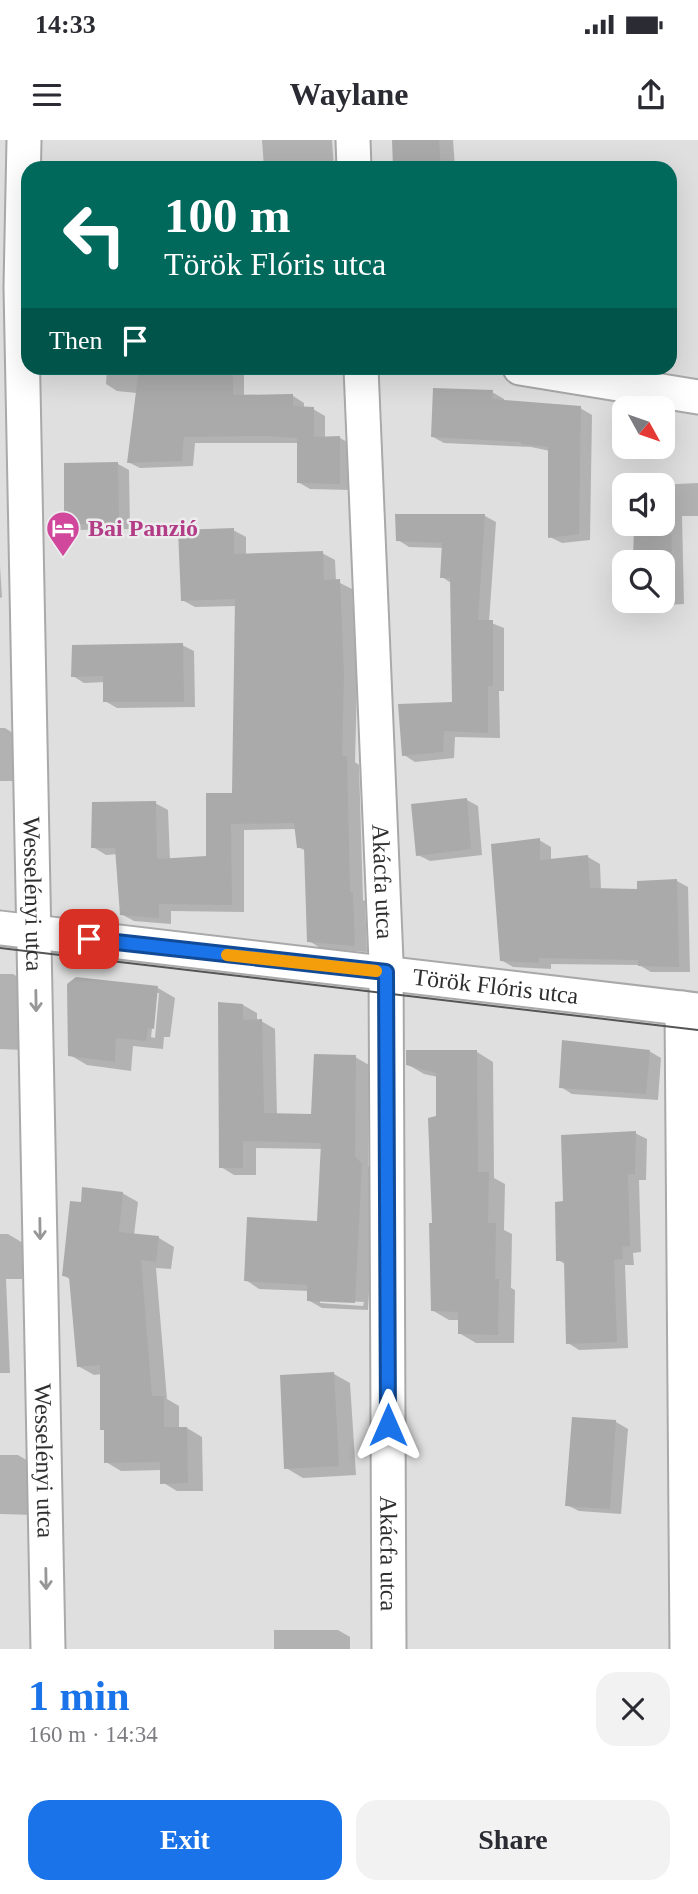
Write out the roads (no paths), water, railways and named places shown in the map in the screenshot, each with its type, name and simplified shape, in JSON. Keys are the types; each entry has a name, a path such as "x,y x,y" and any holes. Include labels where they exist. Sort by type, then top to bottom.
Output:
{"street":[{"name":"Wesselényi utca","path":"23,161 24,140"},
{"path":"353,140 354,161"},
{"name":"Wesselényi utca","path":"21,195 16,286 35,933 48,1649"},
{"name":"Akácfa utca","path":"361,375 386,972 389,1649"},
{"path":"563,375 698,397"},
{"name":"Török Flóris utca","path":"0,928 690,1009"},
{"path":"687,1649 690,1009"}],"tram line":[{"path":"0,948 698,1030"}],"place":[{"name":"Bai Panzió","path":"63,558"}]}
